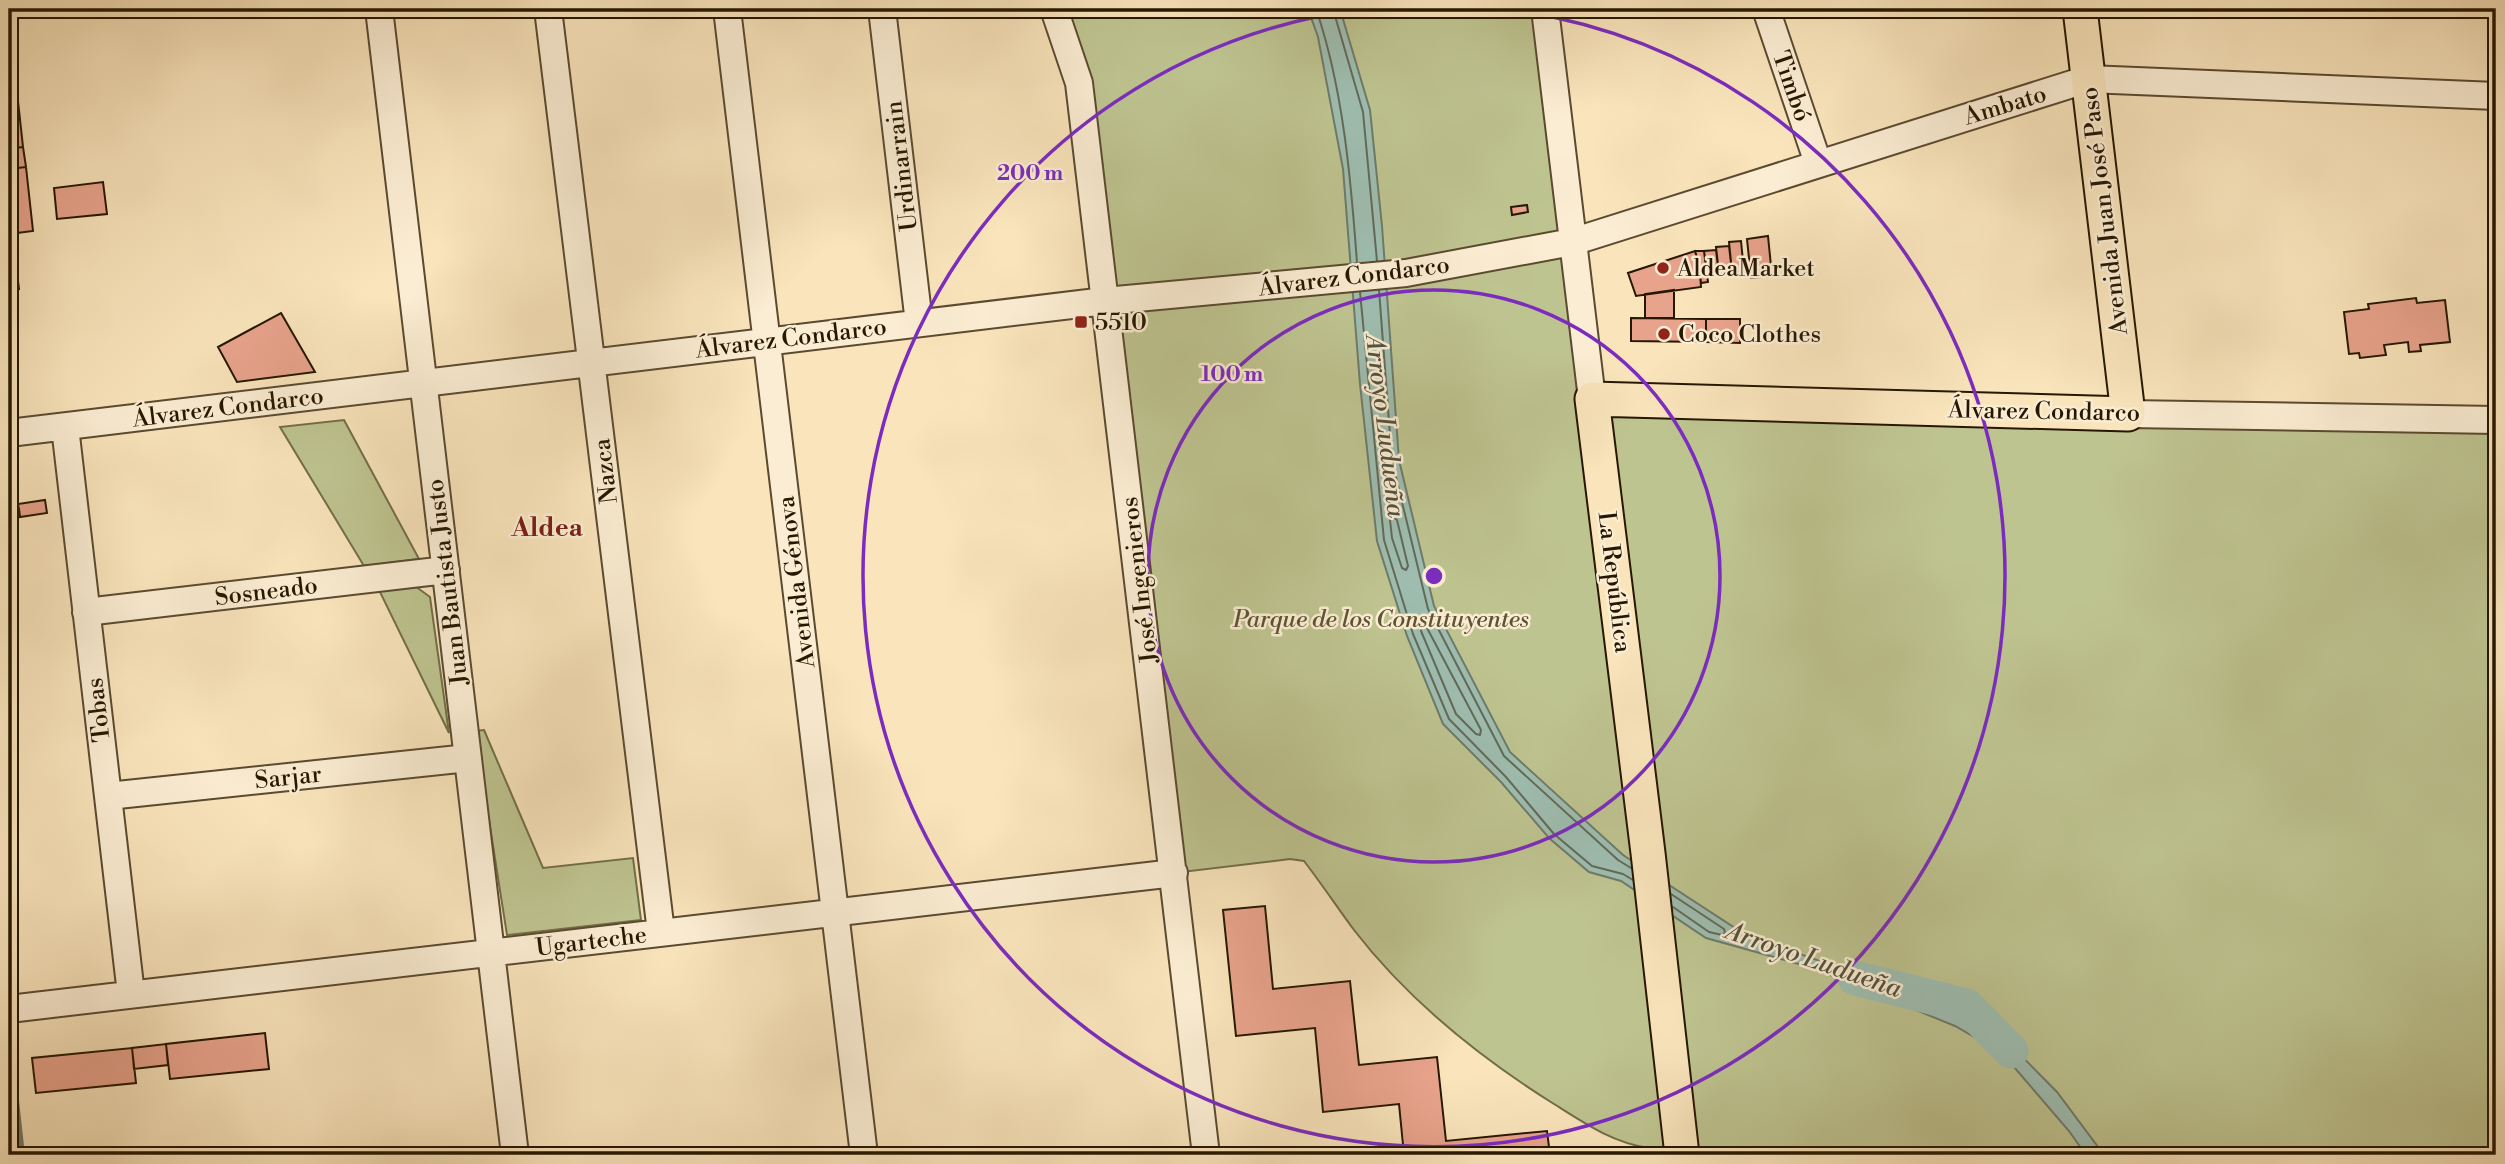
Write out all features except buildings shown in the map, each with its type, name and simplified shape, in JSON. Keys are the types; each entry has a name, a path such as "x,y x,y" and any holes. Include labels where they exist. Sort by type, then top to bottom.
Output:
{"main road":[{"name":"Avenida Juan José Paso","path":"2080,9 2128,414"},
{"name":"Álvarez Condarco","path":"1592,399 2128,414"},
{"name":"La República","path":"1592,399 1682,1155"}],"street":[{"name":"Juan Bautista Justo","path":"379,9 515,1155"},
{"name":"Nazca","path":"548,9 661,932"},
{"name":"Avenida Génova","path":"727,9 864,1155"},
{"name":"Urdinarrain","path":"882,9 919,323"},
{"name":"José Ingenieros","path":"1054,9 1079,83 1206,1155"},
{"name":"La República","path":"1545,9 1592,399"},
{"name":"Timbó","path":"1766,9 1818,163"},
{"name":"Ambato","path":"1572,242 2088,79 2496,96"},
{"name":"Álvarez Condarco","path":"9,433 1105,301 1406,273 1572,242"},
{"name":"Álvarez Condarco","path":"2128,414 2496,420"},
{"name":"Tobas","path":"65,426 131,994"},
{"name":"Sosneado","path":"86,612 446,570"},
{"name":"Sarjar","path":"108,796 468,758"},
{"name":"Ugarteche","path":"9,1009 1174,873"}],"green space":[{"name":"Parque de los Constituyentes","path":"1054,9 1545,9 1592,399 2496,420 2496,1155 1682,1155 1681,1145 1649,1148 1623,1142 1565,1111 1499,1067 1446,1026 1375,956 1304,861 1290,859 1174,873 1116,395"},
{"path":"344,420 419,559 364,566 280,427"},
{"path":"415,586 430,597 449,733 378,588"},
{"path":"484,730 543,868 633,858 641,920 507,935 475,731"}],"water":[{"name":"Arroyo Ludueña","path":"1308,9 1340,9 1370,110 1382,226 1399,460 1434,606 1510,752 1623,855 1746,935 1985,1019 2057,1092 2104,1155 2086,1155 2069,1131 2002,1053 1955,1026 1813,968 1706,938 1621,881 1589,872 1549,838 1501,782 1443,724 1407,636 1377,541 1360,384 1343,169 1318,37"}],"waterway":[{"name":"Arroyo Ludueña","path":"1855,978 1967,1006 2011,1051"},
{"path":"9,1037 22,1155"}],"place":[{"name":"AldeaMarket","path":"1663,268"},
{"name":"5510","path":"1081,322"},
{"name":"Coco Clothes","path":"1664,334"}],"district":[{"name":"Aldea","path":"547,527"}]}
